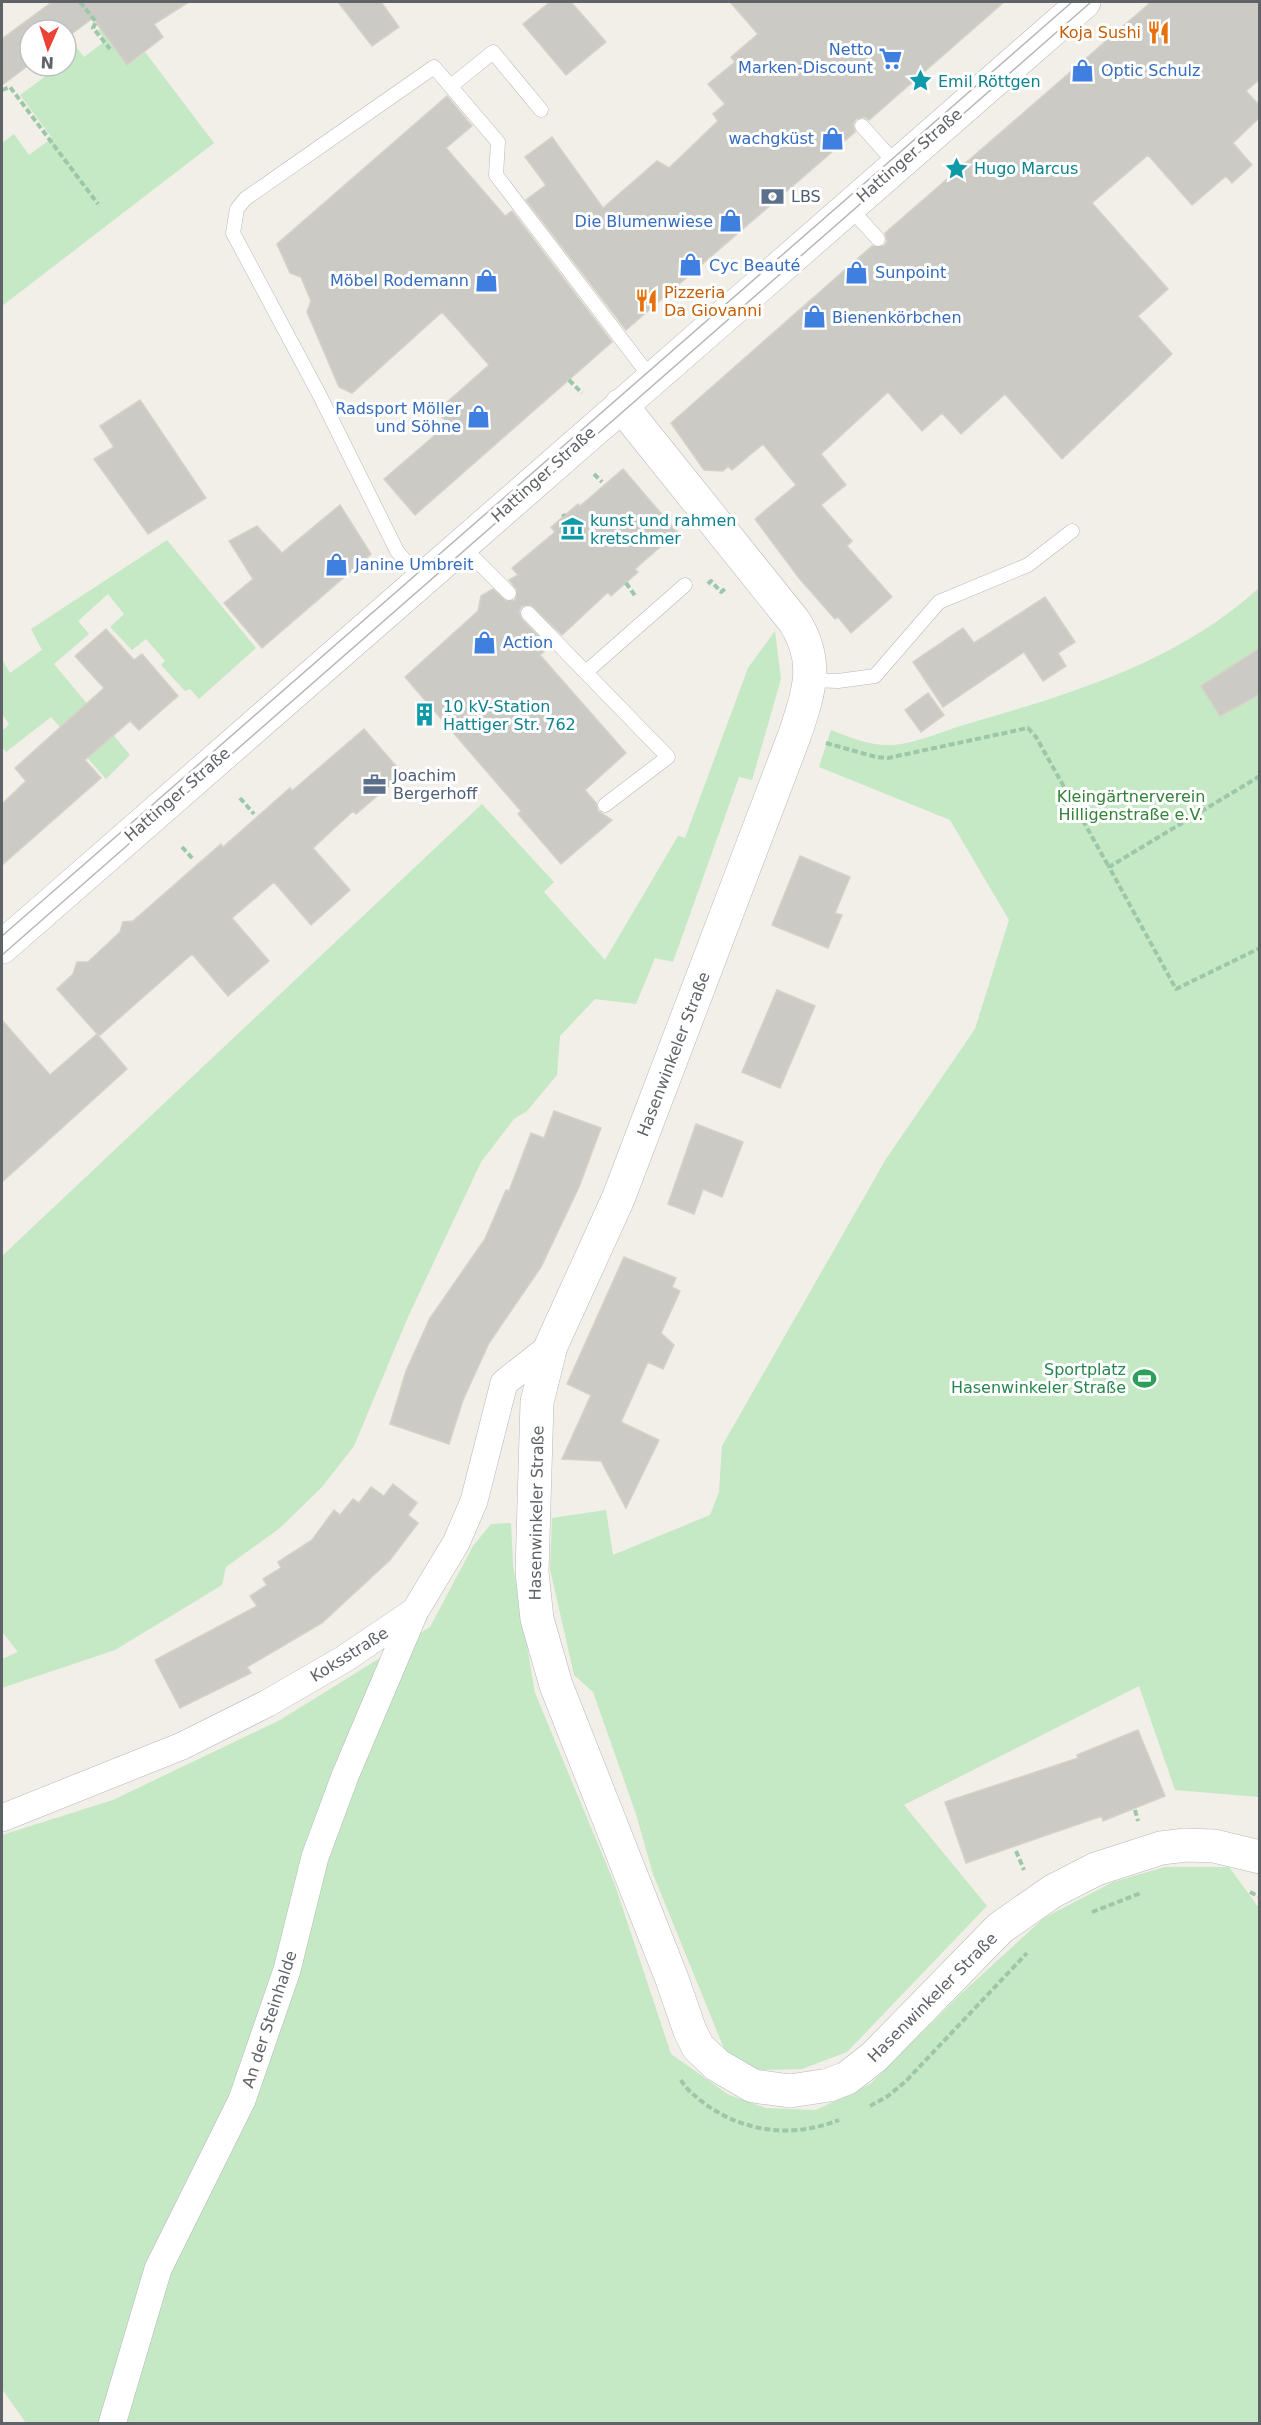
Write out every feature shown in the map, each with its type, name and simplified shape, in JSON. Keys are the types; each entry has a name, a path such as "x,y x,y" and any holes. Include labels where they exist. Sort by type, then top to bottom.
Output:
{"street":[{"name":"Hattinger Straße","path":"2,947 1084,2"},
{"name":"Hasenwinkeler Straße","path":"621,405 794,621 808,647 810,680 795,734 618,1199 551,1346 537,1402 532,1572 537,1619 556,1685 672,1979 690,2031 698,2047 727,2073 753,2086 779,2091 829,2085 847,2078 874,2056 1000,1928 1053,1891 1096,1869 1161,1848 1186,1845 1214,1846 1260,1857"},
{"name":"Koksstraße","path":"2,1818 182,1746 268,1703 344,1659 415,1611 456,1543 474,1501 504,1383 551,1346"},
{"name":"An der Steinhalde","path":"112,2424 158,2269 242,2100 287,1970 323,1837 345,1776 415,1611"}],"lane":[{"path":"451,86 493,52 541,110"},
{"path":"421,580 397,551 319,394 232,233 237,209 245,200 434,67 498,142 496,175 651,378"},
{"path":"862,126 897,165"},
{"path":"849,207 878,239"},
{"path":"810,680 838,681 875,676 939,602 1028,565 1072,531"},
{"path":"462,546 509,593"},
{"path":"586,672 685,585"},
{"path":"528,613 668,757 605,805"}],"path":[{"path":"80,2 96,22 93,28 110,49"},
{"path":"2,90 10,87 98,204"},
{"path":"569,380 582,393"},
{"path":"595,475 602,482"},
{"path":"795,734 882,758 1028,728 1036,737 1176,989 1260,948"},
{"path":"1109,867 1260,776"},
{"path":"240,798 254,814"},
{"path":"182,847 193,859"},
{"path":"1135,1810 1139,1824"}],"green space":[{"path":"100,2 109,2 136,37 117,52 128,65 145,52 214,143 2,306 2,143 14,134 29,155 52,138 20,95 43,78 78,78 78,49 84,57 105,41 98,30 103,27 90,9"},
{"path":"167,540 256,648 199,699 190,689 185,691 161,665 165,661 146,639 132,650 110,627 124,614 108,594 78,621 89,634 54,664 130,755 106,779 51,717 6,752 2,747 2,731 9,724 2,714 2,659 10,673 42,650 31,629"},
{"name":"Kleingärtnerverein Hilligenstraße e.V.","path":"1259,588 1259,1797 1175,1790 1139,1686 904,1805 987,1906 847,2052 802,2069 758,2070 725,2051 653,1874 636,1814 593,1692 574,1675 550,1569 552,1518 606,1510 613,1555 710,1515 719,1492 722,1446 886,1159 975,1029 1009,920 950,820 819,767 831,730 868,743 901,744 1046,700 1158,656 1193,637 1227,614"},
{"path":"775,631 781,679 752,780 739,777 673,962 655,958 636,1004 595,999 560,1036 557,1075 527,1111 514,1119 481,1162 408,1317 354,1446 322,1487 280,1528 226,1567 222,1585 115,1650 2,1688 2,1659 18,1652 2,1632 2,1256 482,804 554,882 544,892 605,960 678,836 685,838 748,668"},
{"path":"511,1523 513,1565 535,1693 615,1885 671,2054 729,2095 766,2108 816,2110 870,2084 964,1991 1044,1918 1113,1882 1165,1867 1229,1867 1259,1908 1259,2423 26,2423 2,2389 2,1835 113,1800 280,1720 430,1627 473,1546 491,1524"}],"building":[{"path":"52,2 189,2 154,24 163,37 127,65 93,18 78,29 78,18 30,18"},
{"path":"338,2 381,2 399,27 372,46"},
{"path":"550,2 571,2 606,42 566,75 523,24"},
{"path":"730,2 1004,2 869,120 864,117 856,119 853,124 855,132 626,330 526,200 546,185 525,157 552,137 603,208 657,161 669,168 718,121 713,114 725,104 708,84 735,62 731,57 758,34"},
{"path":"1151,2 1260,2 1260,79 1246,91 1260,106 1260,117 1233,143 1252,165 1232,183 1226,176 1192,205 1148,155 1092,203 1168,289 1138,316 1172,354 1062,459 1005,394 961,434 942,413 922,431 888,392 821,454 846,485 821,505 852,541 847,546 892,597 851,633 838,617 835,619 799,578 755,519 796,485 763,444 732,470 728,466 723,471 704,470 671,423 872,246 884,246 887,241 885,233"},
{"path":"18,27 18,73 2,85 2,39"},
{"path":"447,96 472,126 446,148 505,216 512,211 612,342 415,515 384,479 448,424 437,411 489,365 442,312 352,393 339,387 307,312 311,301 301,277 290,273 277,244"},
{"path":"140,400 206,498 148,534 94,459 114,447 100,426"},
{"path":"623,469 677,532 635,569 638,572 611,596 608,592 562,635 531,605 522,606 519,611 522,619 549,647 540,655 626,753 585,790 596,803 598,811 612,820 561,864 518,814 521,811 405,677 478,611 481,596 493,589 506,601 515,600 517,590 509,580 518,575 512,568 555,532 551,527 578,504 580,506"},
{"path":"340,505 371,554 262,648 224,603 253,579 229,541 257,526 282,553"},
{"path":"1045,597 1075,642 1058,653 1066,666 1043,681 1024,652 943,707 913,662 963,628 974,643"},
{"path":"106,629 134,660 142,654 178,696 139,730 130,721 85,760 101,778 2,865 2,804 26,781 15,768 104,688 75,656"},
{"path":"1260,648 1260,694 1220,716 1201,686"},
{"path":"928,693 944,715 921,732 905,710"},
{"path":"364,729 403,774 356,814 353,811 313,848 350,890 311,925 274,882 232,918 269,961 228,996 192,954 99,1036 57,989 73,974 77,962 88,962 120,932 123,922 133,921 221,844 223,847 290,788 292,791"},
{"path":"800,856 850,877 835,913 842,915 828,948 772,925"},
{"path":"777,990 815,1006 780,1088 742,1072"},
{"path":"2,1020 50,1075 97,1034 127,1069 2,1182"},
{"path":"554,1111 601,1128 579,1187 541,1267 489,1343 463,1400 449,1444 390,1424 406,1371 430,1318 485,1239 506,1190 509,1191 531,1133 544,1138"},
{"path":"696,1124 743,1142 722,1197 703,1189 694,1214 668,1204"},
{"path":"624,1257 676,1278 672,1287 680,1291 661,1333 674,1345 663,1369 648,1362 621,1422 659,1440 626,1508 601,1461 562,1459 591,1395 567,1384"},
{"path":"393,1484 417,1503 408,1515 418,1523 390,1560 322,1623 247,1667 251,1673 180,1708 155,1660 257,1606 250,1596 267,1585 263,1579 281,1568 278,1562 312,1540 334,1510 340,1515 353,1499 359,1503 371,1487 384,1496"},
{"path":"1138,1730 1165,1796 1103,1821 1102,1816 966,1863 945,1802 1078,1758 1077,1755"}],"tram line":[{"path":"2,936 1072,2"},
{"path":"2,955 1091,2"}],"place":[{"name":"Koja Sushi","path":"1159,32"},
{"name":"Netto Marken-Discount","path":"891,58"},
{"name":"Optic Schulz","path":"1083,70"},
{"name":"Emil Röttgen","path":"920,81"},
{"name":"wachgküst","path":"832,138"},
{"name":"Hugo Marcus","path":"956,168"},
{"name":"LBS","path":"773,196"},
{"name":"Die Blumenwiese","path":"731,221"},
{"name":"Cyc Beauté","path":"691,265"},
{"name":"Sunpoint","path":"857,272"},
{"name":"Möbel Rodemann","path":"487,280"},
{"name":"Pizzeria Da Giovanni","path":"646,301"},
{"name":"Bienenkörbchen","path":"814,317"},
{"name":"Radsport Möller und Söhne","path":"479,417"},
{"name":"kunst und rahmen kretschmer","path":"572,529"},
{"name":"Janine Umbreit","path":"337,564"},
{"name":"Action","path":"485,642"},
{"name":"10 kV-Station Hattiger Str. 762","path":"425,715"},
{"name":"Joachim Bergerhoff","path":"375,784"},
{"name":"Sportplatz Hasenwinkeler Straße","path":"1144,1378"}]}
